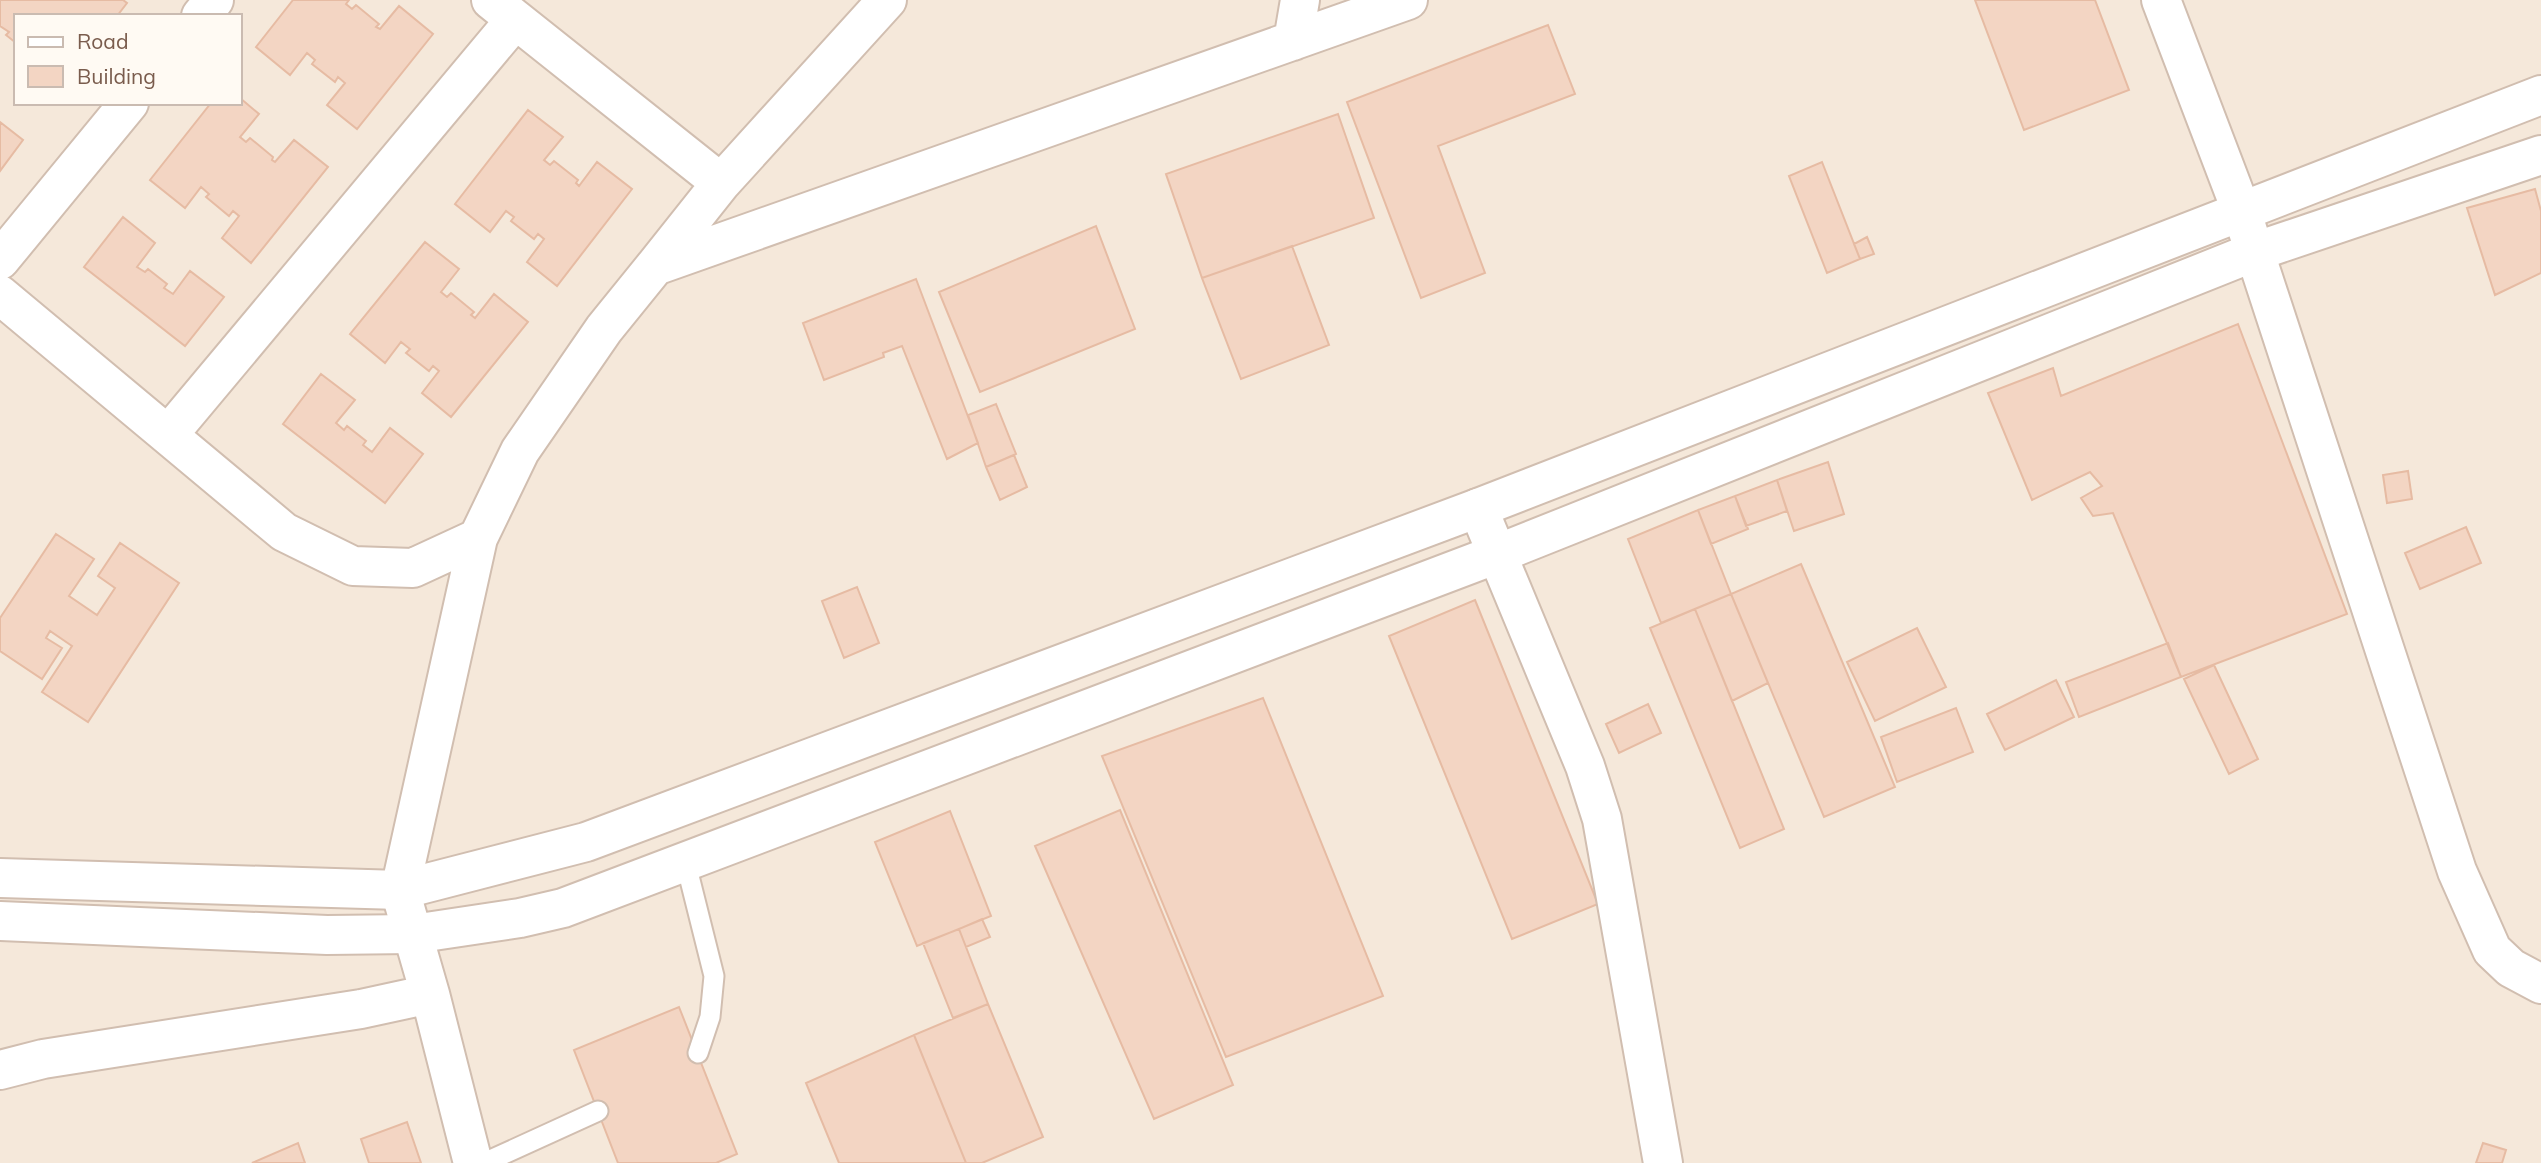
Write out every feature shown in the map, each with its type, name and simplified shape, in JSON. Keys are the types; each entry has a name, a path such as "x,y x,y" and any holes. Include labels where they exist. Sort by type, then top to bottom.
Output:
{"street":[{"path":"203,14 214,0"},
{"path":"473,1163 430,994 400,890 478,538 520,451 604,329 721,183 887,0"},
{"path":"1293,41 1300,0"},
{"path":"654,266 1408,0"},
{"path":"2161,0 2241,210 2457,872 2492,950 2511,968 2541,984"},
{"path":"168,435 503,10 721,183"},
{"path":"0,878 400,890 586,842 1478,508 2541,94"},
{"path":"0,260 127,105"},
{"path":"0,920 327,935 413,934 520,918 563,908 1497,554 2254,252 2541,155"},
{"path":"0,295 284,532 353,566 413,568 478,538"},
{"path":"1478,508 1585,766 1601,819 1664,1163"},
{"path":"1256,591 1272,639"},
{"path":"981,694 1001,740"},
{"path":"0,1070 43,1059 348,1012 430,994"}],"lane":[{"path":"685,860 713,976 710,1017 698,1053"},
{"path":"484,1163 598,1111"}],"shaded area":[{"path":"0,0 2541,0 2541,1163 0,1163"}],"building":[{"path":"0,0 123,0 127,3 119,14 14,14 14,41 6,35 9,32 0,26"},
{"path":"293,0 349,0 346,4 352,9 356,5 379,24 376,27 380,29 399,6 433,34 357,129 327,105 345,83 338,77 335,82 312,64 315,60 307,53 290,75 256,47"},
{"path":"1975,0 2095,0 2129,90 2024,130"},
{"path":"1548,25 1575,94 1438,146 1485,273 1421,298 1347,102"},
{"path":"242,100 259,114 240,137 246,142 250,138 273,157 275,162 294,140 328,167 251,263 222,238 239,216 233,211 229,216 206,197 209,194 201,187 185,208 150,180 209,105 242,105"},
{"path":"528,110 563,137 544,160 550,165 554,161 578,180 576,183 579,186 597,162 632,189 557,286 527,262 544,239 538,234 534,239 511,221 514,217 506,211 490,232 455,204"},
{"path":"1338,114 1374,218 1202,278 1166,174"},
{"path":"0,122 23,140 0,171"},
{"path":"1822,162 1860,259 1827,273 1789,176"},
{"path":"2535,189 2541,211 2541,273 2495,295 2467,208"},
{"path":"123,217 155,243 137,267 145,272 148,269 167,284 164,288 173,294 190,271 224,297 185,346 84,267"},
{"path":"1096,226 1135,329 980,392 939,292"},
{"path":"1867,237 1874,254 1860,259 1854,244"},
{"path":"425,242 459,269 441,292 447,297 451,293 474,312 471,315 475,318 494,294 528,322 451,417 422,393 439,371 433,366 429,371 406,353 410,349 401,342 385,363 350,334"},
{"path":"1292,246 1329,345 1241,379 1202,278"},
{"path":"916,279 978,443 947,459 902,346 883,353 884,357 824,380 803,323"},
{"path":"2238,324 2347,614 2181,677 2113,513 2093,516 2081,498 2102,486 2090,472 2032,500 1988,393 2053,368 2061,396"},
{"path":"321,374 355,400 336,423 344,430 347,426 366,441 363,445 372,452 390,428 423,454 385,503 283,424"},
{"path":"996,404 1016,454 986,467 968,415"},
{"path":"1014,455 1027,487 1000,500 986,467"},
{"path":"1828,462 1844,514 1794,531 1777,480"},
{"path":"2408,471 2412,499 2387,503 2383,475"},
{"path":"1777,480 1787,511 1746,526 1735,496"},
{"path":"1735,496 1748,529 1711,544 1698,510"},
{"path":"1698,510 1731,594 1661,623 1628,539"},
{"path":"2466,527 2481,563 2420,589 2405,553"},
{"path":"56,534 94,559 69,596 97,615 115,588 98,576 120,543 179,583 88,722 42,692 72,646 50,631 46,638 62,648 42,679 0,651 0,618"},
{"path":"1801,564 1895,787 1824,817 1731,594"},
{"path":"857,587 879,643 844,658 822,601"},
{"path":"1731,594 1768,683 1732,701 1695,609"},
{"path":"1475,600 1598,904 1512,939 1389,636"},
{"path":"1695,609 1784,829 1740,848 1650,628"},
{"path":"1917,628 1946,687 1875,721 1847,662"},
{"path":"2168,643 2181,677 2079,717 2066,682"},
{"path":"2214,665 2258,759 2229,774 2184,679"},
{"path":"2056,680 2074,717 2005,750 1987,714"},
{"path":"1263,698 1383,996 1226,1057 1102,756"},
{"path":"1648,704 1661,733 1619,753 1606,724"},
{"path":"1956,708 1973,752 1897,782 1881,737"},
{"path":"1120,810 1233,1085 1154,1119 1035,846"},
{"path":"950,811 991,916 917,946 875,842"},
{"path":"982,919 990,937 966,947 959,929"},
{"path":"959,929 988,1004 953,1018 923,943"},
{"path":"988,1004 1043,1137 982,1163 966,1163 914,1035"},
{"path":"679,1007 737,1154 716,1163 618,1163 574,1050"},
{"path":"914,1035 966,1163 839,1163 806,1083"},
{"path":"407,1122 421,1163 369,1163 361,1139"},
{"path":"298,1143 305,1163 252,1163"},
{"path":"2483,1143 2506,1150 2502,1163 2476,1163"}]}
